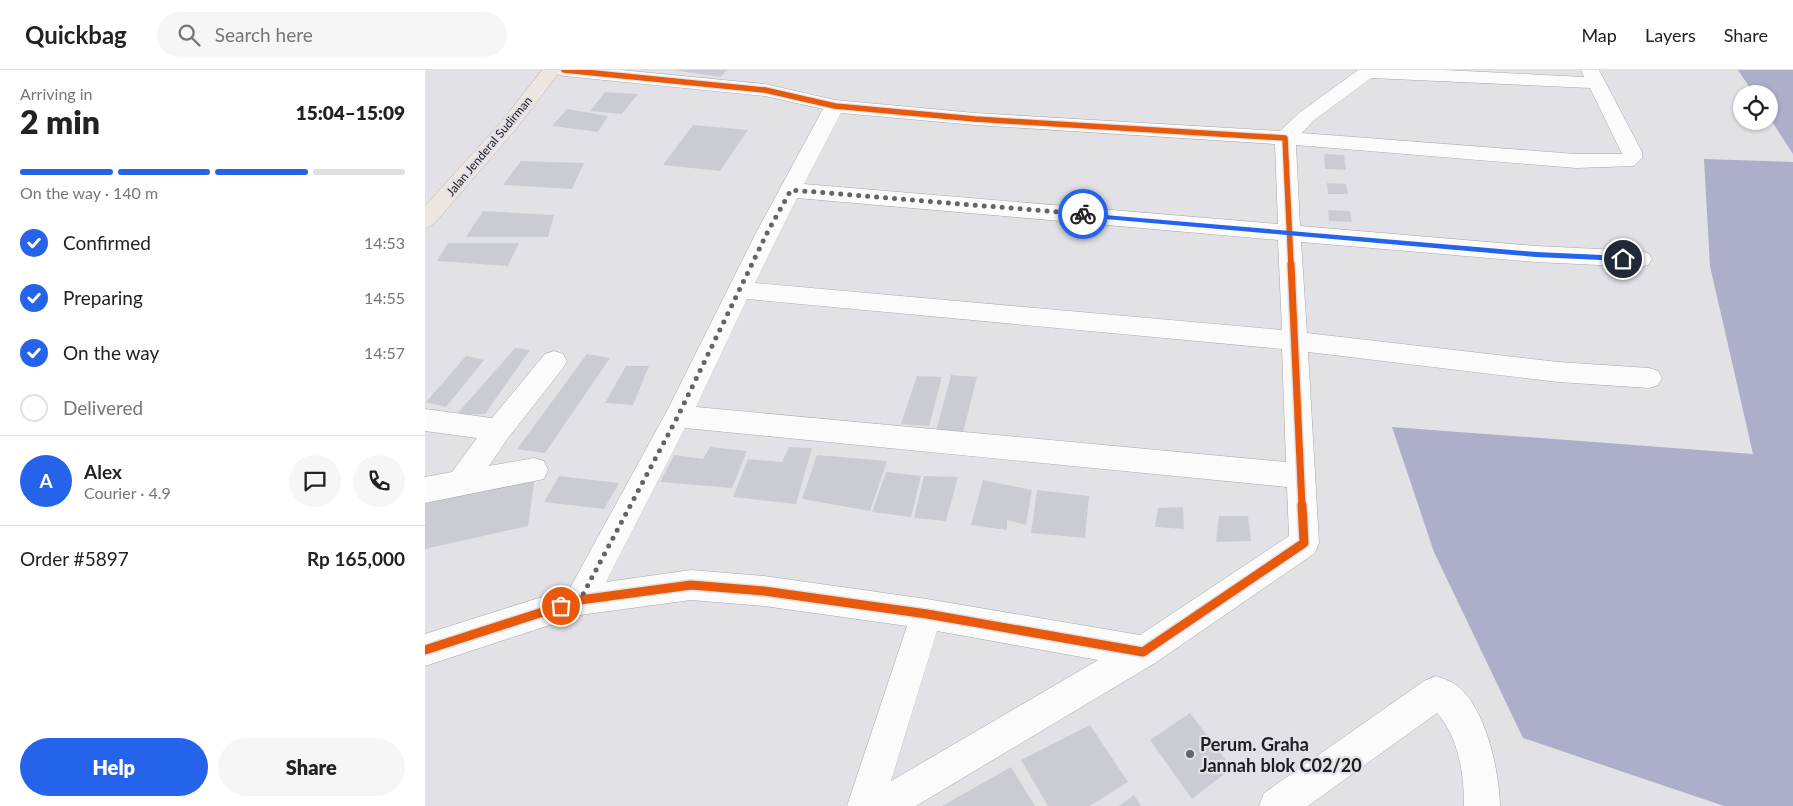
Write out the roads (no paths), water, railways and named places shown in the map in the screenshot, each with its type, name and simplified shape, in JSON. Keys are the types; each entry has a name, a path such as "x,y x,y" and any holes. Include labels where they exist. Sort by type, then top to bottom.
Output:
{"highway":[{"name":"Jalan Jenderal Sudirman","path":"425,220 509,125 552,70"}],"street":[{"path":"564,70 765,90 835,106 975,119 1285,138 1576,161 1627,161 1631,158 1631,152 1593,76 1369,71 1313,112 1285,138"},
{"path":"580,600 678,416 768,231 835,106"},
{"path":"882,806 1143,652 1304,543 1291,233 1285,138"},
{"path":"791,190 1536,254 1640,260"},
{"path":"740,290 1295,341 1558,372 1649,378"},
{"path":"462,482 498,430 554,361"},
{"path":"678,416 1301,476"},
{"path":"428,426 498,430"},
{"path":"425,490 534,470"},
{"path":"425,650 580,600 691,585 764,591 927,614 1143,652"},
{"path":"865,806 927,614"},
{"path":"1277,806 1436,693 1445,695 1455,706 1469,732 1483,792 1482,806"}],"water":[{"path":"1738,70 1793,70 1793,154 1777,130 1778,85 1748,85"},
{"path":"1704,159 1793,162 1793,806 1724,806 1523,738 1434,552 1392,427 1753,454 1710,266"}],"place":[{"name":"Perum. Graha Jannah blok C02/20","path":"1190,754"}]}
